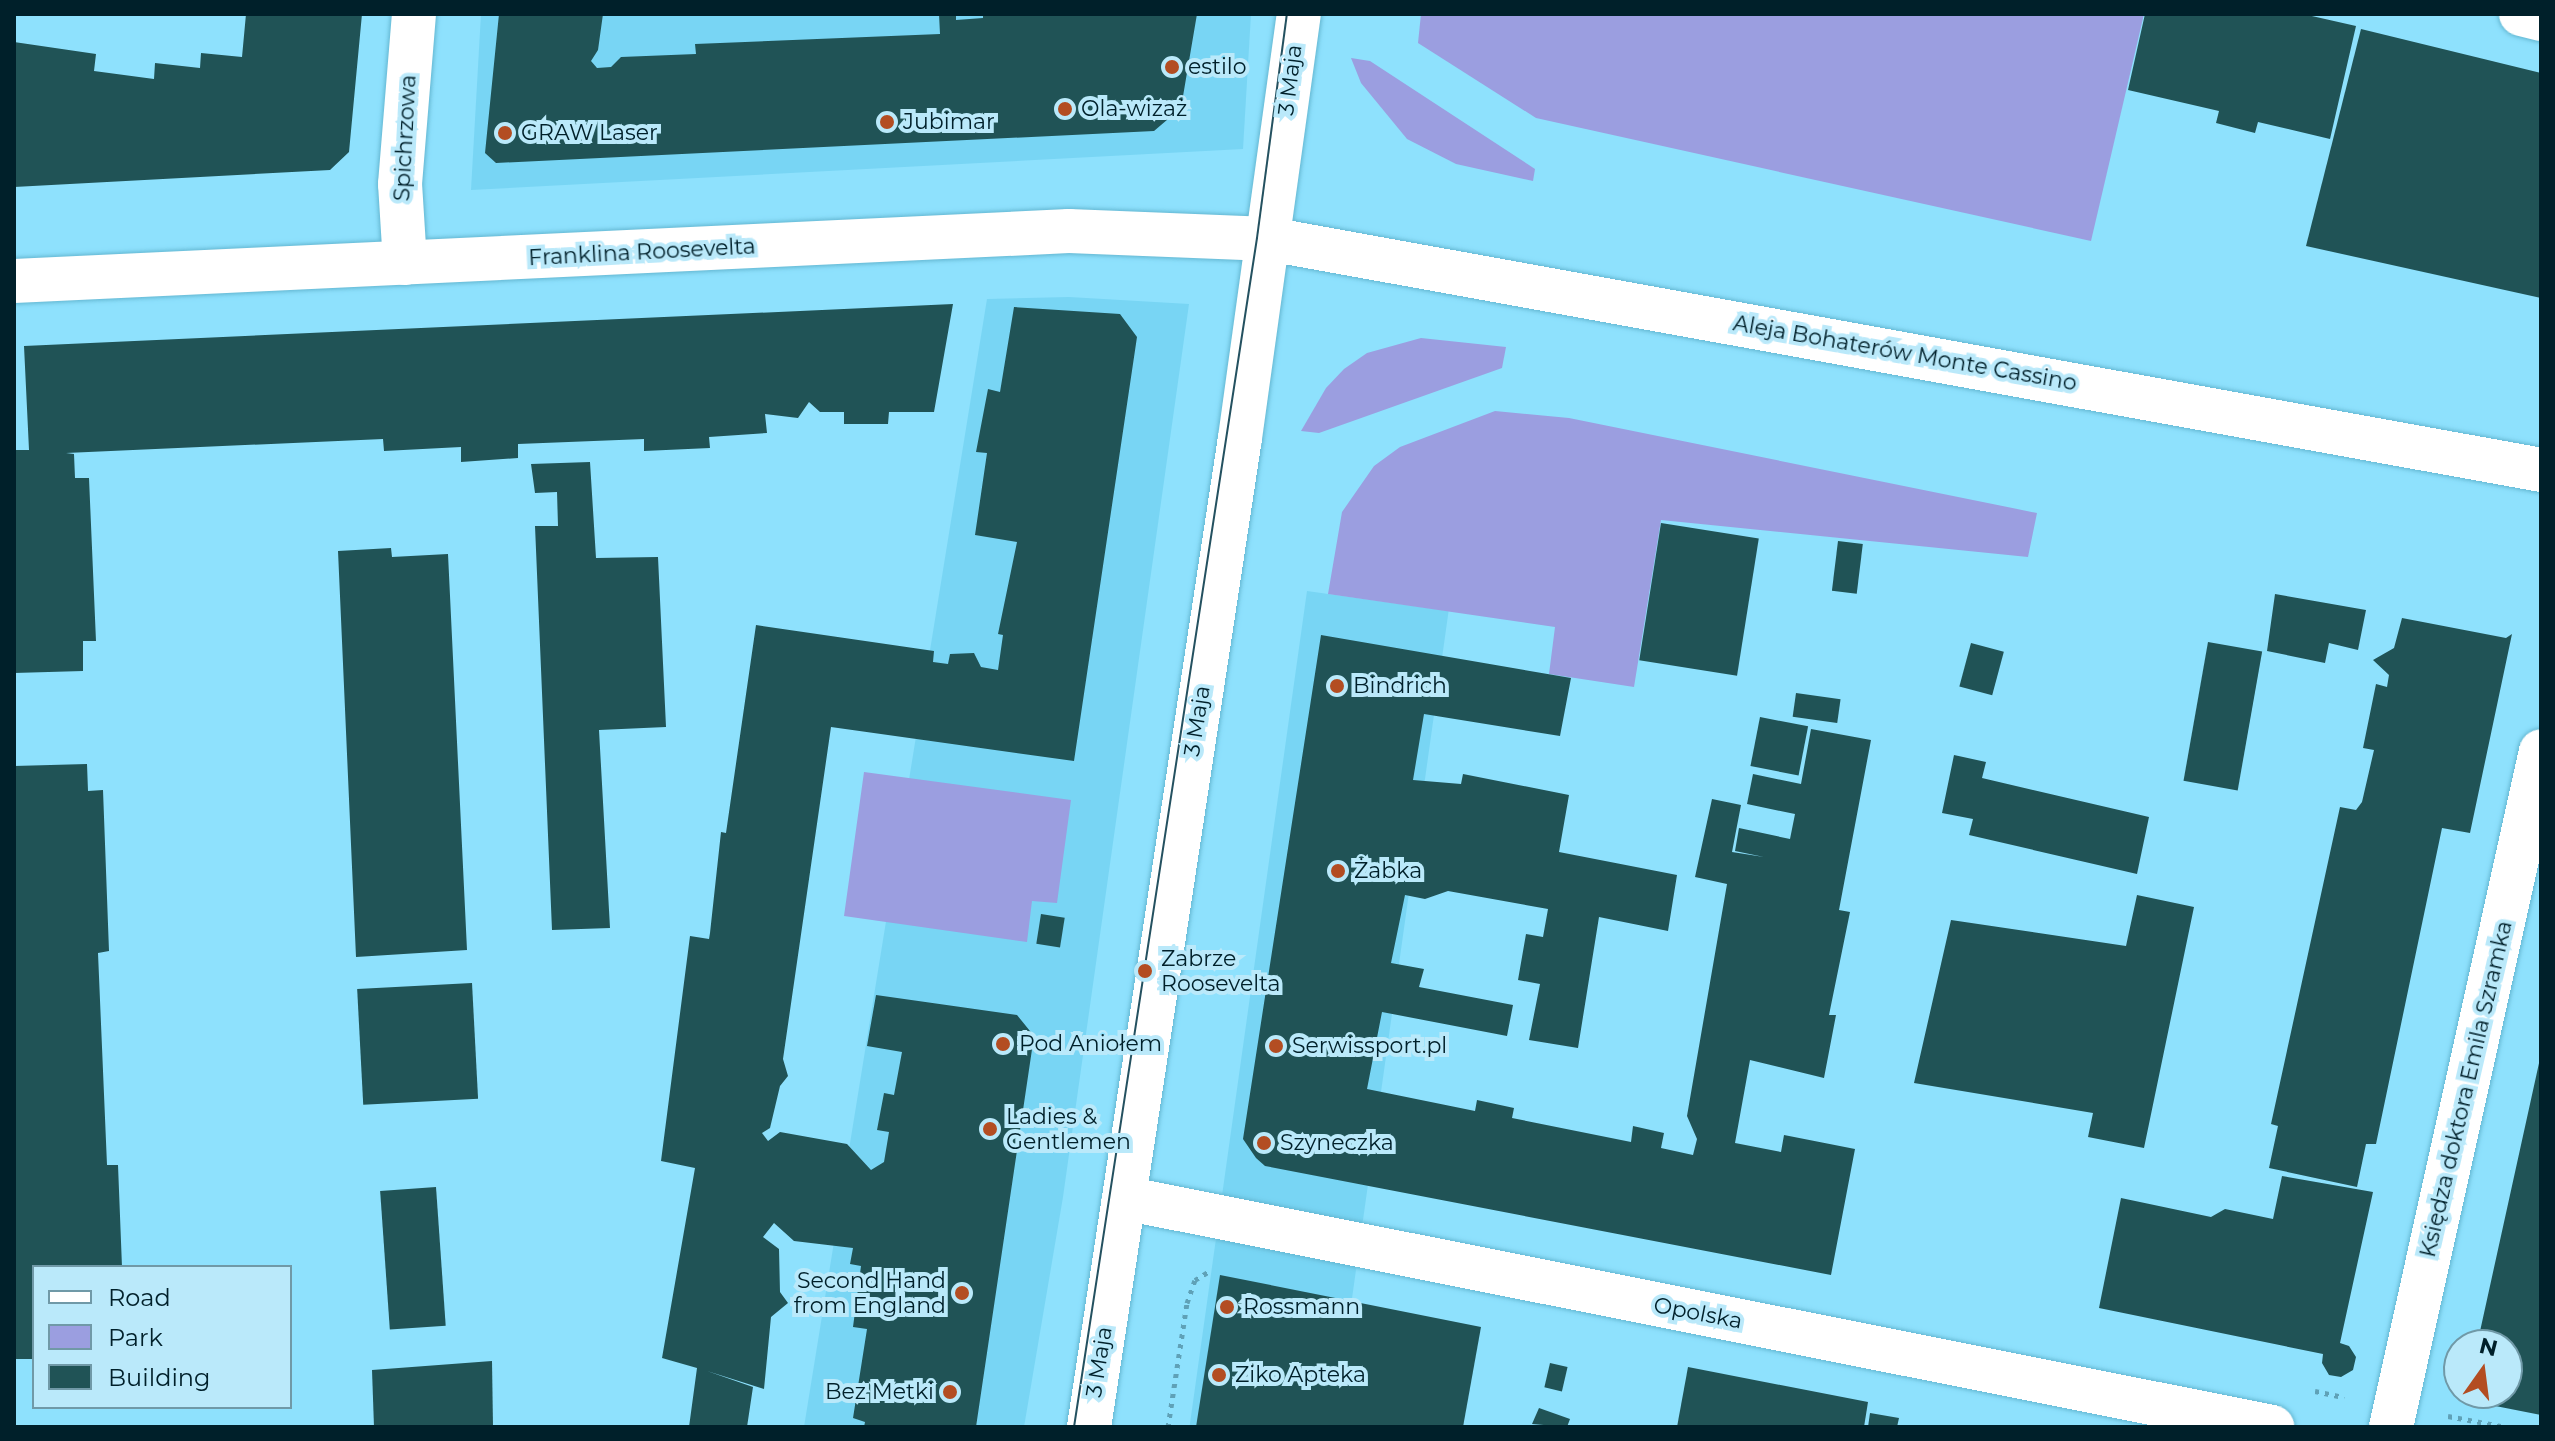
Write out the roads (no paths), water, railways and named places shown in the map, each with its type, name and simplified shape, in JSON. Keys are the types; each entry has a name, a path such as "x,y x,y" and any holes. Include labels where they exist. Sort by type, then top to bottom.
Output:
{"street":[{"name":"Spichrzowa","path":"405,263 402,127 414,14"},
{"name":"3 Maja","path":"1089,1427 1269,239 1299,14"},
{"path":"2521,14 2541,19"},
{"name":"Franklina Roosevelta","path":"14,281 1069,231 1269,239"},
{"name":"Aleja Bohaterów Monte Cassino","path":"1269,239 2541,470"},
{"name":"Księdza doktora Emila Szramka","path":"2391,1427 2541,751"},
{"name":"Opolska","path":"1124,1198 2272,1427"}],"tram line":[{"path":"1074,1427 1257,238 1287,14"}],"place":[{"name":"estilo","path":"1172,67"},
{"name":"Ola-wizaż","path":"1065,109"},
{"name":"Jubimar","path":"887,122"},
{"name":"GRAW Laser","path":"505,133"},
{"name":"Bindrich","path":"1337,686"},
{"name":"Żabka","path":"1338,871"},
{"name":"Zabrze Roosevelta","path":"1145,971"},
{"name":"Pod Aniołem","path":"1003,1044"},
{"name":"Serwissport.pl","path":"1276,1046"},
{"name":"Ladies & Gentlemen","path":"990,1129"},
{"name":"Szyneczka","path":"1264,1143"},
{"name":"Second Hand from England","path":"962,1293"},
{"name":"Rossmann","path":"1227,1307"},
{"name":"Ziko Apteka","path":"1219,1375"},
{"name":"Bez Metki","path":"950,1392"}]}
